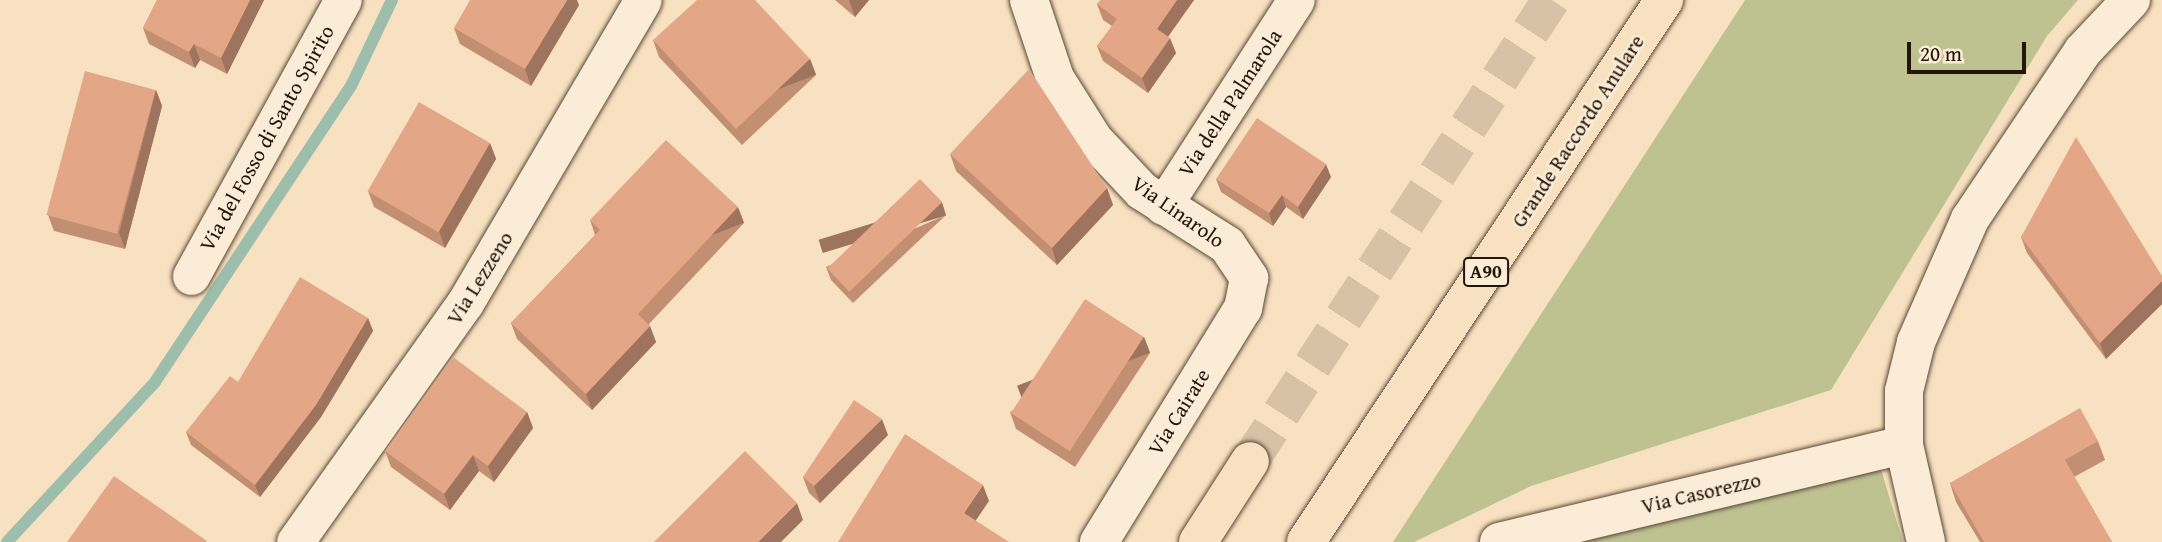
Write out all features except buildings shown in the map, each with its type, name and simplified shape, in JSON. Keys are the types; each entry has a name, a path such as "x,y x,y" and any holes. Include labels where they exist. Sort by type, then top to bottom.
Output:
{"highway":[{"name":"Grande Raccordo Anulare","path":"1306,542 1664,0"},
{"path":"1198,542 1250,461"}],"street":[{"name":"Via del Fosso di Santo Spirito","path":"191,276 343,0"},
{"name":"Via Lezzeno","path":"295,542 465,303 643,0"},
{"name":"Via Linarolo","path":"1029,0 1051,69 1083,125 1123,173 1163,206 1227,245 1249,278"},
{"name":"Via della Palmarola","path":"1163,206 1296,0"},
{"path":"1926,542 1904,445 1904,391 1916,342 1970,219 2083,51 2131,0"},
{"name":"Via Cairate","path":"1107,539 1243,308 1249,278"},
{"name":"Via Casorezzo","path":"1499,542 1904,445"}],"green space":[{"path":"1745,0 2078,0 2047,36 1831,390 1531,486 1414,542 1393,542"},
{"path":"1879,463 1903,542 1579,542"}],"waterway":[{"path":"7,542 155,382 351,86 392,0"}],"tunnel":[{"path":"1250,461 1551,0"}]}
